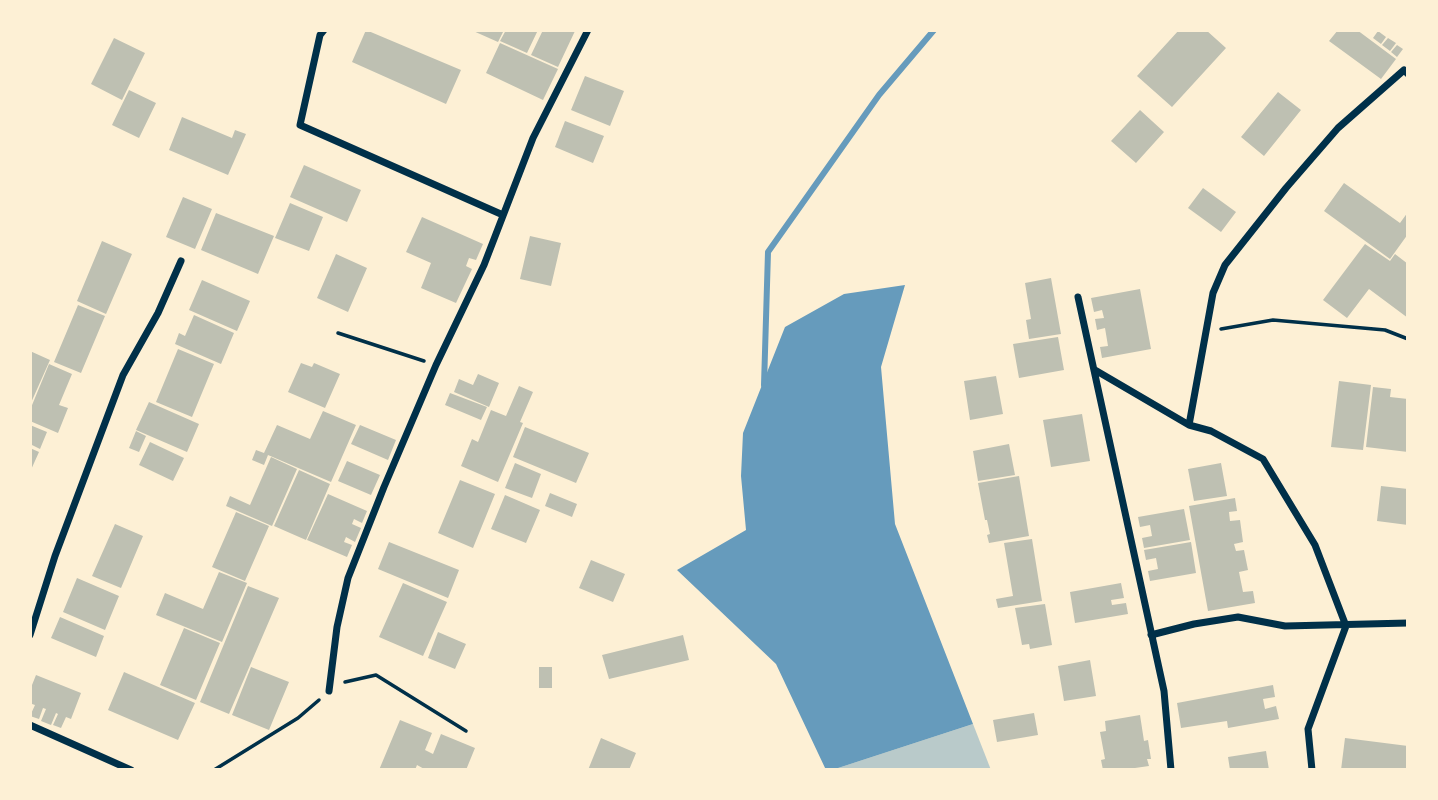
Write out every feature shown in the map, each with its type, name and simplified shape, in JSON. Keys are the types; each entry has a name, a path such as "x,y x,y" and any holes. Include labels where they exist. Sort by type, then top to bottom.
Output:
{"street":[{"path":"324,30 320,35 300,125 503,215"},
{"path":"329,691 337,627 348,578 436,365 484,265 533,138 587,30"},
{"path":"1189,425 1213,293 1226,265 1286,188 1338,128 1404,70 1408,74"},
{"path":"30,635 55,556 123,375 158,313 181,261"},
{"path":"1078,297 1164,691 1171,770"},
{"path":"1095,370 1189,425 1212,431 1264,459 1315,545 1346,626 1308,729 1312,770"},
{"path":"1151,635 1238,617 1284,626 1408,624"},
{"path":"30,726 131,770"}],"path":[{"path":"1205,330 1243,327 1273,320 1385,330 1408,339"},
{"path":"338,333 436,365"},
{"path":"214,770 298,718 329,691 349,679 376,675 466,732"}],"shaded area":[{"path":"973,724 991,770 832,770"}],"water":[{"path":"905,285 881,367 895,524 973,724 826,770 776,664 677,570 746,530 741,476 743,433 785,327 844,294"}],"building":[{"path":"366,30 461,70 446,104 352,62"},
{"path":"471,30 504,30 498,42"},
{"path":"506,30 538,30 527,53 500,41"},
{"path":"543,30 575,31 558,67 531,55"},
{"path":"1179,30 1206,30 1226,48 1172,107 1137,76"},
{"path":"1338,30 1357,30 1396,59 1381,79 1329,41"},
{"path":"1378,31 1386,37 1381,44 1373,38"},
{"path":"114,38 145,53 122,100 91,84"},
{"path":"1388,38 1396,43 1390,51 1382,45"},
{"path":"500,43 558,69 543,100 486,73"},
{"path":"1397,45 1403,49 1397,57 1391,52"},
{"path":"585,76 624,91 610,126 571,110"},
{"path":"129,90 156,103 139,138 112,125"},
{"path":"1278,92 1301,110 1264,156 1241,137"},
{"path":"1140,110 1164,132 1136,163 1111,141"},
{"path":"182,117 232,138 235,130 246,134 228,175 169,150"},
{"path":"565,121 604,136 593,163 555,147"},
{"path":"304,165 361,190 347,222 290,197"},
{"path":"1344,183 1400,223 1408,212 1408,234 1390,259 1324,211"},
{"path":"1203,188 1236,212 1221,232 1188,208"},
{"path":"183,197 212,209 195,249 166,237"},
{"path":"290,203 323,217 309,251 275,238"},
{"path":"216,213 274,236 258,274 201,250"},
{"path":"422,217 483,244 476,260 469,258 466,266 472,269 456,303 421,288 431,263 406,252"},
{"path":"530,236 561,243 551,286 520,279"},
{"path":"102,241 132,254 106,314 77,301"},
{"path":"1365,244 1390,261 1395,254 1408,264 1408,318 1369,289 1347,318 1323,300"},
{"path":"336,254 367,268 348,312 317,298"},
{"path":"1051,278 1061,334 1029,339 1026,320 1031,319 1025,283"},
{"path":"202,280 250,301 237,331 189,310"},
{"path":"1140,289 1151,349 1102,358 1100,347 1108,346 1105,328 1097,330 1095,319 1104,318 1102,310 1094,312 1091,298"},
{"path":"78,305 105,316 81,373 54,362"},
{"path":"194,315 234,333 221,364 175,344 179,333 185,336"},
{"path":"1058,337 1064,370 1019,378 1013,344"},
{"path":"178,349 214,364 192,417 156,402"},
{"path":"30,351 50,360 30,405"},
{"path":"301,363 312,367 314,363 340,374 325,408 288,392"},
{"path":"49,364 72,374 59,405 68,408 58,433 30,421 30,410"},
{"path":"478,374 499,383 489,407 454,392 459,379 473,385"},
{"path":"996,376 1003,414 970,420 964,381"},
{"path":"1339,381 1371,385 1363,450 1331,447"},
{"path":"519,386 533,392 498,482 461,466 472,439 478,442 491,410 506,416"},
{"path":"1373,387 1391,389 1390,397 1408,399 1408,452 1366,447"},
{"path":"450,393 487,407 481,420 445,405"},
{"path":"149,402 199,424 187,452 136,430"},
{"path":"323,411 356,425 331,482 268,455 264,465 252,460 256,450 264,453 277,425 310,439"},
{"path":"1082,414 1090,461 1051,467 1043,420"},
{"path":"30,425 47,432 40,449 30,444"},
{"path":"360,425 396,440 388,460 351,444"},
{"path":"525,427 589,453 576,483 513,457"},
{"path":"136,431 146,436 139,452 129,448"},
{"path":"150,442 184,458 173,481 139,465"},
{"path":"1009,444 1015,475 978,481 973,451"},
{"path":"30,448 39,452 30,472"},
{"path":"271,457 297,469 272,526 226,506 230,496 250,505"},
{"path":"347,461 380,475 371,495 338,481"},
{"path":"515,463 541,474 532,498 505,488"},
{"path":"1221,463 1227,496 1194,501 1188,469"},
{"path":"299,470 330,484 306,540 274,526"},
{"path":"1019,476 1029,536 989,543 987,535 990,534 978,483"},
{"path":"460,480 495,494 473,548 438,533"},
{"path":"1381,486 1408,489 1408,525 1377,521"},
{"path":"550,493 577,504 572,517 545,506"},
{"path":"328,494 367,511 362,523 354,519 352,524 361,528 355,542 346,537 344,542 352,545 347,557 307,540"},
{"path":"505,495 540,510 526,543 491,529"},
{"path":"1235,498 1237,511 1229,512 1230,521 1240,520 1243,542 1234,544 1236,551 1244,550 1248,570 1239,572 1243,592 1253,591 1255,603 1208,611 1189,506"},
{"path":"1184,509 1190,540 1144,548 1142,538 1152,536 1150,525 1140,527 1138,517"},
{"path":"236,512 269,526 245,581 212,567"},
{"path":"115,524 143,536 121,588 92,576"},
{"path":"1032,539 1042,601 998,608 996,599 1013,596 1004,543"},
{"path":"389,542 459,570 448,598 378,569"},
{"path":"1191,542 1196,573 1150,581 1148,571 1158,569 1156,558 1146,560 1144,550"},
{"path":"591,560 625,574 613,602 579,588"},
{"path":"219,572 247,583 222,642 156,615 165,593 203,609"},
{"path":"77,578 119,596 105,630 63,612"},
{"path":"403,583 447,602 423,656 379,637"},
{"path":"1121,583 1124,598 1111,600 1112,605 1126,603 1128,614 1075,623 1070,592"},
{"path":"248,586 279,598 229,714 200,702"},
{"path":"1045,604 1052,645 1030,649 1029,644 1022,645 1015,608"},
{"path":"60,617 104,636 96,657 51,638"},
{"path":"184,628 220,643 196,700 160,685"},
{"path":"438,632 466,644 455,669 428,658"},
{"path":"683,635 689,660 609,679 602,655"},
{"path":"1090,660 1096,696 1064,701 1058,666"},
{"path":"251,667 289,682 269,730 232,715"},
{"path":"539,667 552,667 552,688 539,688"},
{"path":"124,672 195,703 178,740 108,710"},
{"path":"36,675 81,693 71,719 66,717 61,728 53,725 58,714 56,713 51,725 41,721 46,709 43,708 39,719 30,716 35,705 32,704 30,710 30,690"},
{"path":"1273,685 1275,697 1263,699 1265,709 1276,706 1279,719 1228,728 1227,721 1181,728 1177,703"},
{"path":"1034,713 1038,735 997,742 993,720"},
{"path":"1140,715 1144,741 1148,740 1151,759 1147,759 1149,766 1103,770 1101,760 1105,759 1100,732 1106,731 1105,721"},
{"path":"400,720 432,733 425,750 433,754 441,734 475,748 466,770 426,770 417,765 415,770 379,770"},
{"path":"601,738 636,753 629,770 588,770"},
{"path":"1345,738 1408,746 1408,770 1341,770"},
{"path":"1266,751 1269,770 1230,770 1228,757"}],"waterway":[{"path":"764,385 768,252 879,95 934,30"}]}
